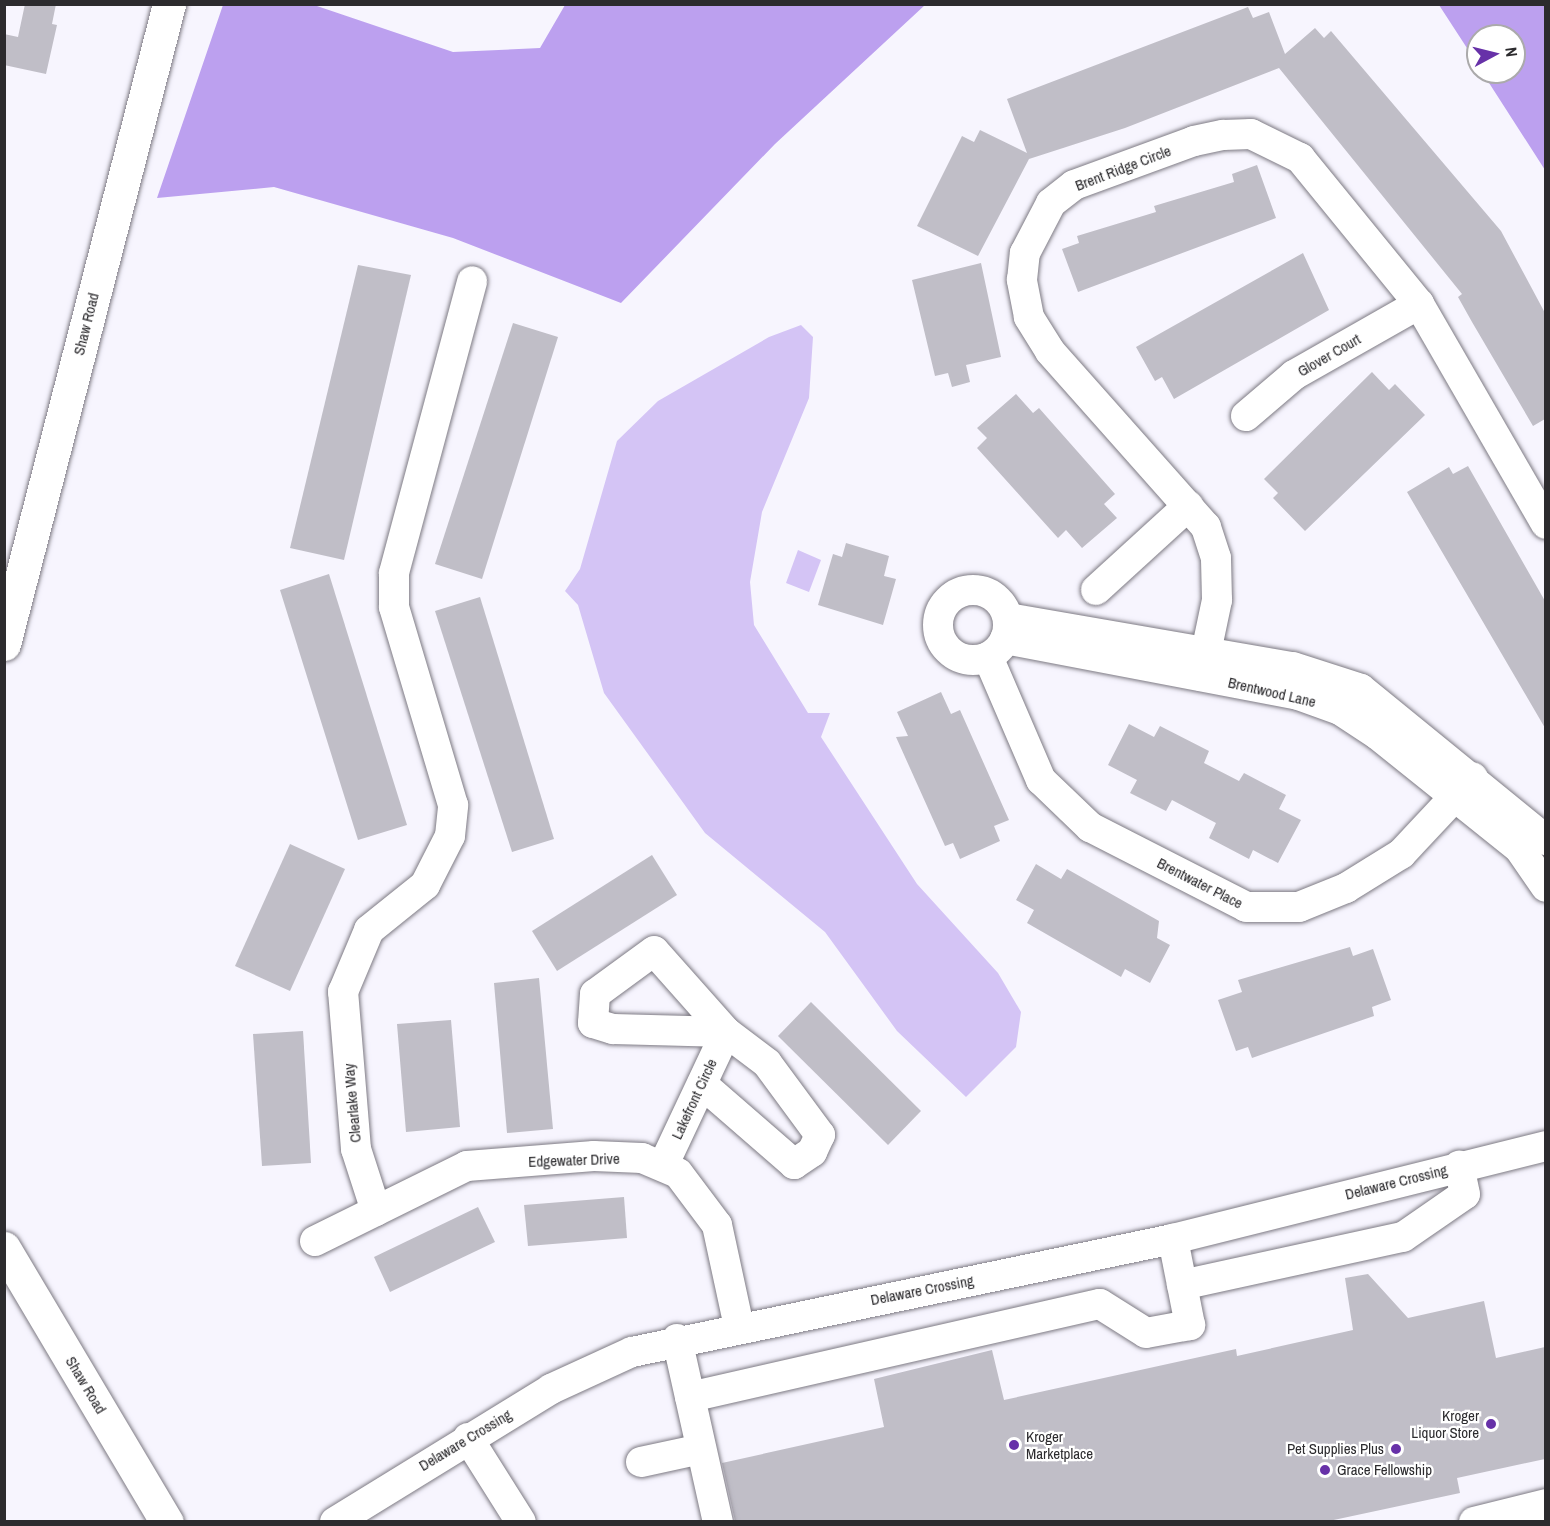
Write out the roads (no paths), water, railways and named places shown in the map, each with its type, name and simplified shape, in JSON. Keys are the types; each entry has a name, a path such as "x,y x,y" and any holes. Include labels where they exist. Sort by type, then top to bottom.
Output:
{"main road":[{"name":"Shaw Road","path":"4,644 169,4"},
{"name":"Shaw Road","path":"4,1248 167,1521"}],"street":[{"name":"Brent Ridge Circle","path":"1204,664 1217,600 1216,558 1206,527 1050,351 1029,317 1022,280 1025,253 1051,203 1074,185 1194,141 1251,134 1300,158 1419,304 1545,524"},
{"name":"Clearlake Way","path":"376,1211 356,1149 343,992 369,930 425,885 450,836 453,805 394,608 394,573 472,281"},
{"name":"Glover Court","path":"1246,416 1294,375 1419,304"},
{"path":"1096,590 1188,506"},
{"name":"Brentwood Lane","path":"1000,638 1204,664 1340,710 1545,840"},
{"name":"Brentwater Place","path":"1000,638 1041,780 1090,826 1246,907 1299,907 1346,888 1401,854 1466,788"},
{"name":"Brentwood Lane","path":"1466,788 1519,848 1545,887"},
{"name":"Lakefront Circle","path":"663,1166 726,1032 767,1063 820,1135 812,1152 794,1164 702,1084"},
{"name":"Delaware Crossing","path":"335,1521 468,1438 570,1380 632,1352 677,1339 1462,1180 1545,1146"},
{"name":"Edgewater Drive","path":"315,1241 466,1166 594,1156 642,1158 678,1173 717,1226 739,1327"},
{"path":"1182,1285 1403,1237 1462,1180"},
{"path":"690,1397 1100,1304 1146,1333 1190,1325 1173,1239"},
{"path":"677,1339 718,1521"},
{"path":"468,1438 521,1521"},
{"path":"641,1462 701,1449"},
{"path":"1474,1521 1545,1504"}],"place":[{"name":"Kroger Liquor Store","path":"1491,1424"},
{"name":"Kroger Marketplace","path":"1014,1445"},
{"name":"Pet Supplies Plus","path":"1396,1449"},
{"name":"Grace Fellowship","path":"1325,1470"}]}
